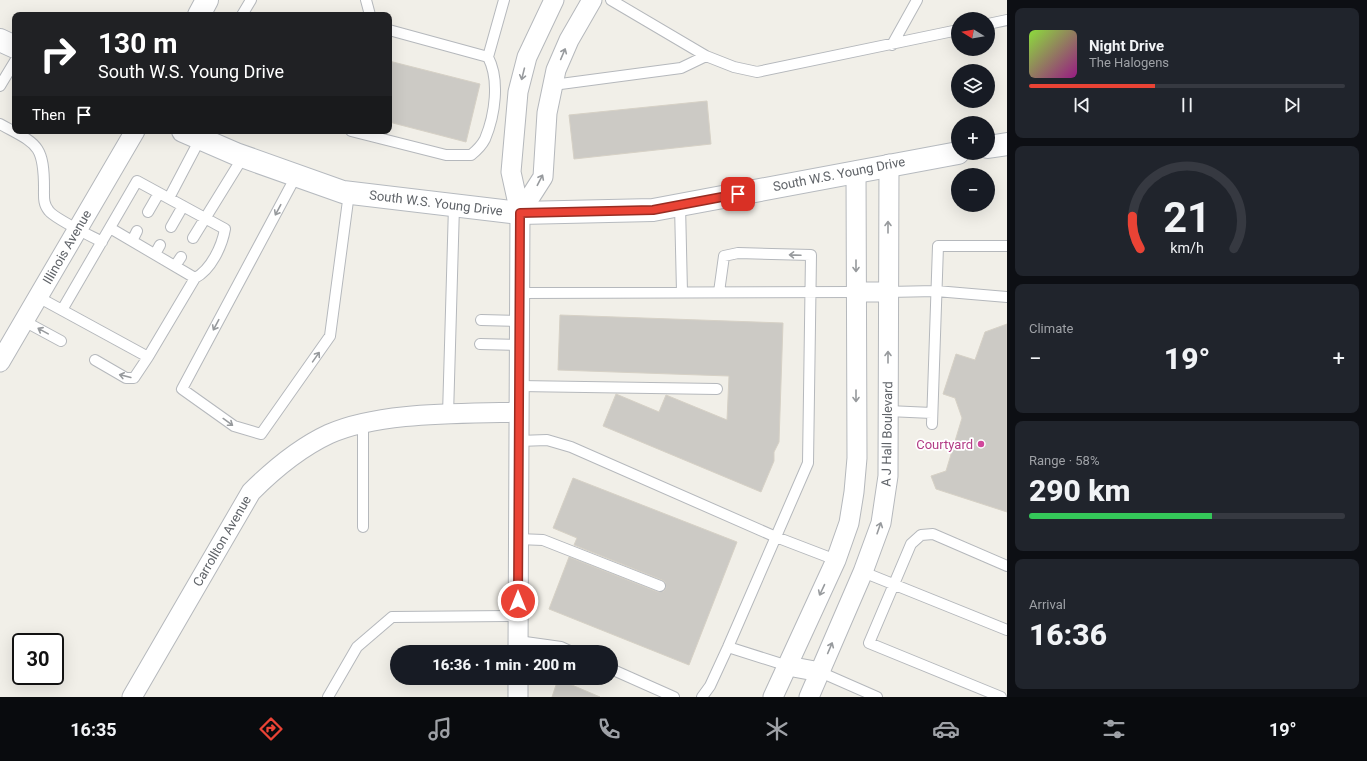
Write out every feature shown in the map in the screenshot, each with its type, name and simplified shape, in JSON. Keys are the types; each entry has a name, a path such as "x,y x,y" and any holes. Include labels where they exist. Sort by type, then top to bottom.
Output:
{"main road":[{"path":"201,12 207,0"},
{"path":"0,40 12,46"},
{"name":"South W.S. Young Drive","path":"192,135 243,157 349,193 520,213 653,210 888,164 951,154"},
{"path":"995,147 1007,144"}],"street":[{"path":"518,645 520,213 511,172 518,92 527,57 554,0"},
{"path":"520,213 544,177 547,113 556,70 569,40 592,0"},
{"name":"Illinois Avenue","path":"0,361 133,134"},
{"name":"A J Hall Boulevard","path":"809,697 863,572 881,523 888,476 888,164"},
{"path":"773,697 836,560 848,523 854,492 857,458 856,171"},
{"path":"856,292 888,292"},
{"name":"Carrollton Avenue","path":"132,697 251,492 276,467 329,434 363,423 406,417 519,412"},
{"path":"836,560 863,572"},
{"path":"788,666 820,672"},
{"path":"518,685 518,697"}],"lane":[{"path":"244,12 251,0"},
{"path":"366,0 369,12"},
{"path":"488,58 504,0"},
{"path":"611,0 706,56 734,67 757,72 951,32"},
{"path":"892,45 917,0"},
{"path":"995,23 1007,20"},
{"path":"362,134 446,155 471,155 485,139 496,88 494,68 488,58 392,31"},
{"path":"553,85 681,68 706,56"},
{"path":"0,86 12,66"},
{"path":"0,124 12,131"},
{"path":"18,134 40,150 44,165 44,202 50,212 102,242"},
{"path":"169,198 192,135"},
{"path":"193,238 243,157"},
{"path":"296,176 182,389 234,426 261,434 330,336 349,193"},
{"path":"62,310 137,181 225,229 222,242 203,274 195,278 134,378 126,378 95,360"},
{"path":"148,212 159,193"},
{"path":"680,205 682,292"},
{"path":"171,227 183,206"},
{"path":"448,415 456,319 454,206"},
{"path":"110,228 195,278"},
{"path":"132,241 137,231"},
{"path":"155,254 160,245"},
{"path":"932,424 938,246 1007,246"},
{"path":"702,697 710,686 728,647 808,464 811,255 738,253 724,256 719,292"},
{"path":"175,266 181,257"},
{"path":"888,292 936,291 1007,297"},
{"path":"520,293 856,292"},
{"path":"38,297 148,357"},
{"path":"24,320 61,340"},
{"path":"481,320 520,321"},
{"path":"480,344 520,345"},
{"path":"519,386 717,389"},
{"path":"888,411 932,413"},
{"path":"363,423 363,527"},
{"path":"519,441 547,440 571,447 776,537 836,560"},
{"path":"1001,697 869,643 911,544 921,535 933,534 1007,566"},
{"path":"518,539 543,540 660,586"},
{"path":"863,572 1007,630"},
{"path":"328,697 357,647 392,617 518,616"},
{"path":"728,647 788,666"},
{"path":"618,672 674,697"},
{"path":"820,672 859,693 877,697"}],"building":[{"path":"392,62 480,84 466,142 392,123"},
{"path":"707,101 711,144 574,159 569,115"},
{"path":"560,315 783,323 779,442 774,452 774,461 761,492 603,426 616,394 659,412 666,395 727,420 729,376 558,370"},
{"name":"Courtyard","path":"1007,324 1007,512 936,489 931,476 946,471 962,418 955,398 943,394 956,354 975,360 985,332"},
{"path":"573,478 737,542 689,665 549,609 569,557 658,592 664,591 666,588 665,582 662,580 574,545 577,538 553,528"},
{"path":"556,685 572,685 600,697 552,697"}],"place":[{"name":"Courtyard","path":"981,444"}],"route":[{"path":"518,601 520,213 653,210 738,194"}]}
